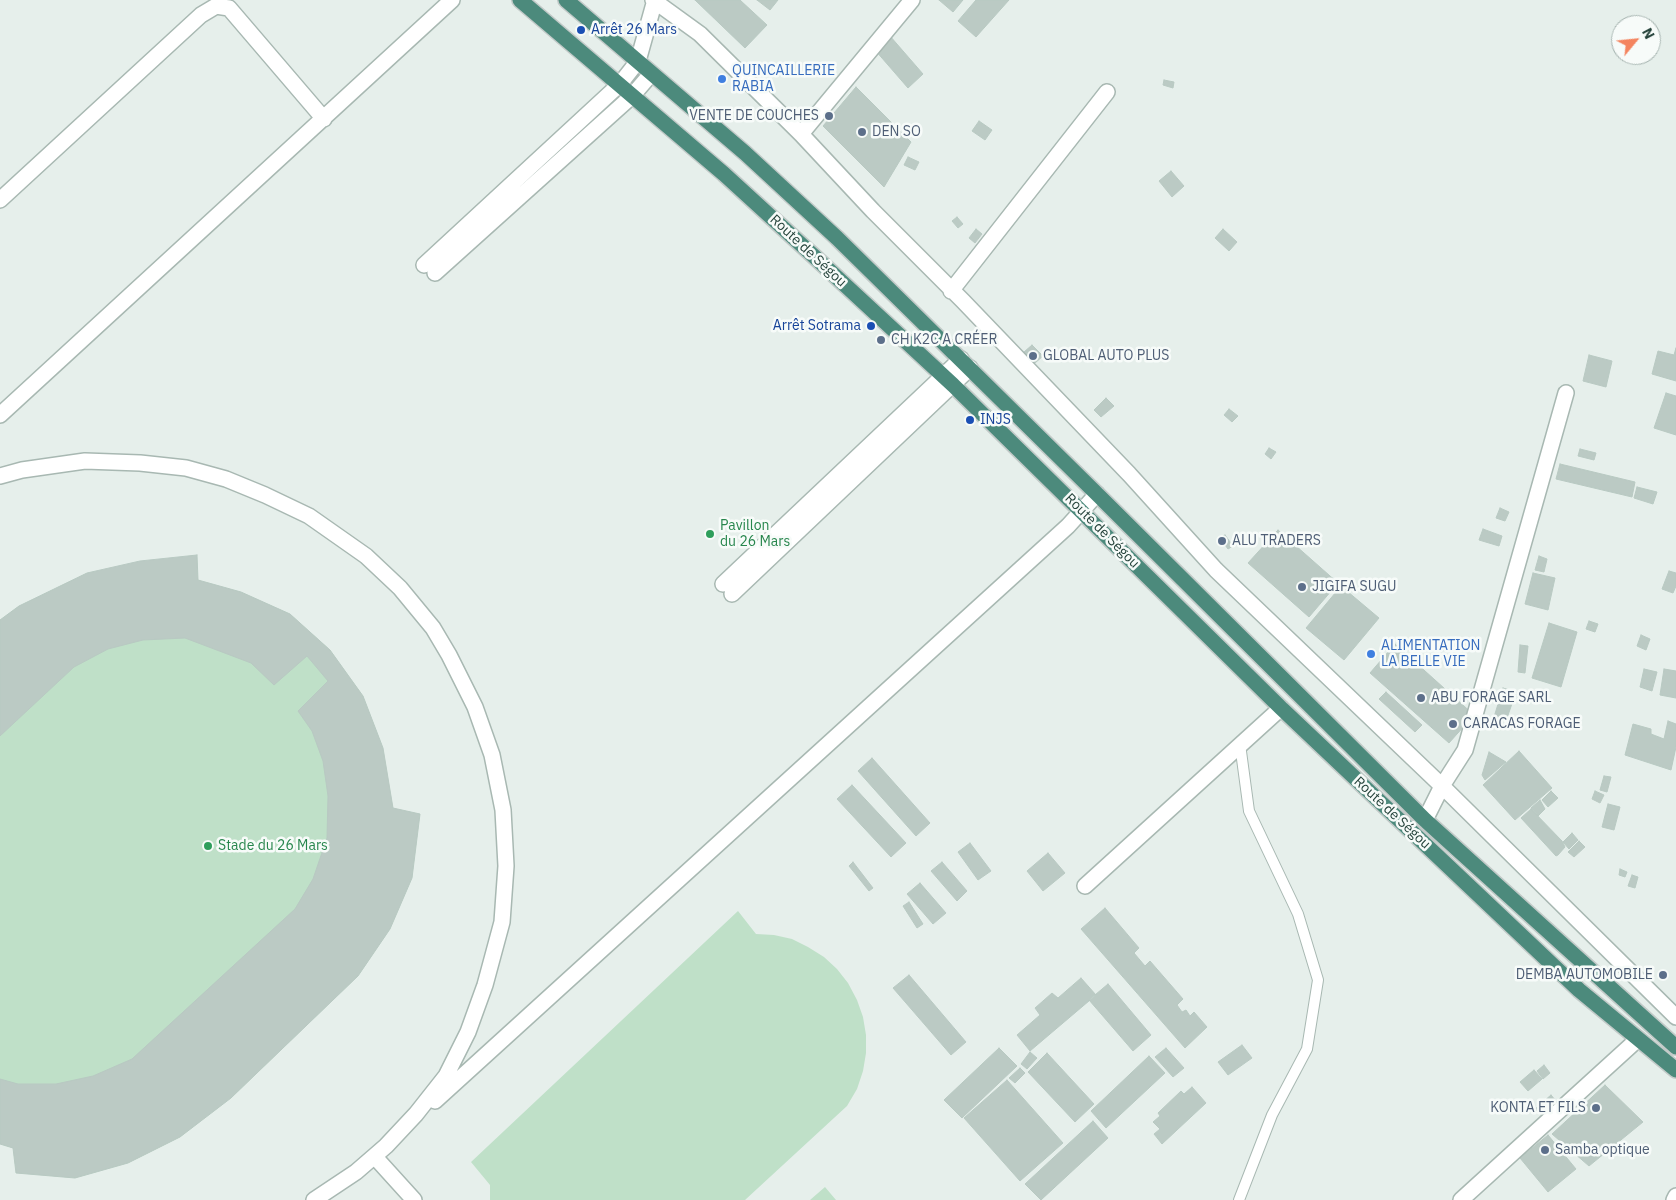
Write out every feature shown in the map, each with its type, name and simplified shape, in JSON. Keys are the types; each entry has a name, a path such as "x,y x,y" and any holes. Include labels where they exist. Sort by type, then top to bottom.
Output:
{"highway":[{"name":"Route de Ségou","path":"520,0 724,174 948,381 1082,510 1281,708 1572,983 1676,1070"},
{"name":"Route de Ségou","path":"566,0 745,153 837,238 1425,820 1676,1046"}],"street":[{"path":"0,200 218,0"},
{"path":"0,415 452,0"},
{"path":"651,74 632,96 429,269 620,84 638,60 654,0 700,34 802,134 873,211 1129,474 1216,570 1442,786 1676,1017"},
{"path":"802,134 912,0"},
{"path":"201,15 216,6 229,8 324,118"},
{"path":"951,291 1107,92"},
{"path":"727,589 965,363"},
{"path":"1425,820 1442,786 1466,750 1566,393"},
{"path":"0,476 22,470 85,460 186,468 226,479 308,516 366,556 400,588 434,628 450,655 475,707 492,755 503,810 506,866 502,922 485,985 468,1032 446,1076 394,1138"},
{"path":"314,1200 356,1172 375,1156 1061,532 1097,494"},
{"path":"1085,886 1281,708"},
{"path":"1461,1200 1638,1039"},
{"path":"375,1156 414,1200"},
{"path":"1674,1200 1676,1196"}],"lane":[{"path":"1239,1200 1272,1115 1307,1049 1318,980 1298,914 1249,810 1240,744"}],"green space":[{"name":"Stade du 26 Mars","path":"197,555 198,580 241,592 290,614 330,650 363,696 383,748 393,808 420,814 412,878 390,929 358,976 231,1098 180,1137 128,1163 75,1178 16,1173 13,1148 0,1144 0,620 19,606 87,573"},
{"path":"738,911 756,934 792,939 808,947 824,957 848,983 863,1017 866,1053 857,1089 847,1106 745,1200 490,1200 490,1185 471,1162"},
{"path":"825,1187 836,1200 810,1200"}],"building":[{"path":"695,0 740,0 767,25 745,48"},
{"path":"757,0 778,0 770,10"},
{"path":"939,0 963,0 953,12"},
{"path":"976,0 1009,0 976,37 958,21"},
{"path":"890,36 923,74 908,88 875,50"},
{"path":"1164,80 1174,82 1173,88 1163,85"},
{"path":"856,87 911,142 884,187 823,126"},
{"path":"979,121 992,130 985,140 972,131"},
{"path":"908,157 919,162 915,170 904,165"},
{"path":"1171,171 1184,186 1172,197 1159,181"},
{"path":"957,217 963,224 958,228 952,221"},
{"path":"976,229 982,234 975,243 969,238"},
{"path":"1223,229 1237,242 1229,251 1215,238"},
{"path":"1032,345 1043,356 1035,363 1024,352"},
{"path":"1676,348 1676,381 1652,374 1658,351 1674,355"},
{"path":"1589,355 1612,361 1606,387 1583,381"},
{"path":"1666,393 1676,396 1676,435 1654,428"},
{"path":"1106,398 1114,406 1101,417 1094,410"},
{"path":"1229,409 1238,416 1232,422 1224,415"},
{"path":"1269,448 1276,452 1271,459 1265,454"},
{"path":"1580,449 1596,453 1594,460 1578,456"},
{"path":"1560,464 1635,482 1632,497 1556,479"},
{"path":"1637,487 1657,492 1653,504 1634,498"},
{"path":"1500,508 1509,512 1505,521 1496,518"},
{"path":"1483,529 1502,536 1499,546 1479,540"},
{"path":"1278,530 1338,583 1309,617 1248,563"},
{"path":"1225,535 1233,546 1228,549 1220,538"},
{"path":"197,555 198,580 241,592 290,614 330,650 363,696 383,748 393,808 420,814 412,878 390,929 358,976 231,1098 180,1137 128,1163 75,1178 16,1173 13,1148 0,1144 0,1079 18,1084 56,1084 93,1076 132,1059 295,909 313,879 327,838 328,796 323,761 312,731 298,711 328,681 307,656 274,685 251,663 185,638 143,640 108,649 74,667 0,736 0,620 19,606 87,573 140,561"},
{"path":"1539,556 1547,559 1544,572 1535,570"},
{"path":"1669,571 1676,573 1676,586 1673,593 1662,589"},
{"path":"1533,573 1555,578 1548,610 1525,604"},
{"path":"1341,586 1379,618 1344,660 1306,628"},
{"path":"1589,621 1598,624 1595,632 1586,629"},
{"path":"1549,623 1577,632 1561,687 1532,678"},
{"path":"1641,635 1650,639 1646,650 1637,646"},
{"path":"1395,644 1474,715 1449,743 1370,673"},
{"path":"1520,645 1528,646 1525,673 1518,672"},
{"path":"1644,669 1657,672 1652,691 1640,687"},
{"path":"1664,669 1676,671 1676,698 1660,695"},
{"path":"1503,688 1516,692 1506,721 1494,717"},
{"path":"1386,692 1422,725 1415,732 1379,699"},
{"path":"1668,721 1676,724 1676,747 1671,770 1625,755 1633,724 1651,729 1651,734 1664,739"},
{"path":"1519,751 1552,788 1515,820 1483,785"},
{"path":"1489,752 1506,762 1485,780 1482,775"},
{"path":"872,758 930,823 916,836 858,771"},
{"path":"1604,776 1611,777 1607,792 1600,790"},
{"path":"852,785 906,843 891,857 837,799"},
{"path":"1551,791 1558,798 1548,807 1542,800"},
{"path":"1595,791 1604,795 1600,803 1592,799"},
{"path":"1540,800 1545,809 1538,816 1531,808"},
{"path":"1608,804 1620,807 1614,830 1602,827"},
{"path":"1531,809 1562,841 1565,847 1558,855 1556,856 1521,818"},
{"path":"1572,833 1578,840 1569,849 1563,842"},
{"path":"1579,841 1585,847 1574,857 1568,852"},
{"path":"970,843 991,871 978,880 958,852"},
{"path":"1048,853 1065,873 1043,891 1027,871"},
{"path":"853,862 873,888 869,891 849,866"},
{"path":"942,862 967,891 957,901 931,871"},
{"path":"1620,869 1627,872 1625,877 1619,875"},
{"path":"1632,875 1638,877 1635,888 1628,886"},
{"path":"920,883 946,913 933,924 907,894"},
{"path":"909,902 923,924 917,928 903,906"},
{"path":"1105,908 1139,948 1134,953 1145,966 1150,961 1183,999 1177,1005 1182,1012 1186,1010 1190,1016 1194,1012 1207,1027 1185,1048 1081,929"},
{"path":"909,975 966,1042 951,1055 893,988"},
{"path":"1081,978 1096,995 1030,1051 1017,1035 1040,1015 1035,1008 1052,993 1058,998"},
{"path":"1108,984 1151,1035 1133,1051 1089,1000"},
{"path":"1242,1045 1252,1058 1228,1075 1218,1062"},
{"path":"999,1048 1017,1066 962,1118 944,1100"},
{"path":"1166,1048 1184,1068 1173,1077 1155,1057"},
{"path":"1030,1052 1037,1058 1027,1069 1021,1064"},
{"path":"1047,1053 1094,1104 1075,1122 1028,1072"},
{"path":"1149,1056 1165,1073 1106,1128 1091,1111"},
{"path":"1544,1065 1550,1073 1543,1079 1537,1071"},
{"path":"1020,1068 1025,1073 1015,1083 1009,1078"},
{"path":"1534,1070 1542,1079 1528,1091 1520,1082"},
{"path":"1007,1080 1063,1143 1020,1181 964,1118"},
{"path":"1605,1085 1643,1122 1589,1166 1552,1134"},
{"path":"1192,1087 1206,1103 1162,1144 1154,1134 1160,1129 1153,1122 1160,1116 1158,1113 1181,1091 1184,1094"},
{"path":"1551,1095 1556,1101 1540,1114 1535,1109"},
{"path":"1093,1121 1108,1138 1041,1200 1025,1184"},
{"path":"1548,1135 1576,1169 1548,1192 1520,1158"}],"place":[{"name":"Arrêt 26 Mars","path":"581,30"},
{"name":"QUINCAILLERIE RABIA","path":"722,79"},
{"name":"VENTE DE COUCHES","path":"829,116"},
{"name":"DEN SO","path":"862,132"},
{"name":"Arrêt Sotrama","path":"871,326"},
{"name":"CH K2C A CRÉER","path":"881,340"},
{"name":"GLOBAL AUTO PLUS","path":"1033,356"},
{"name":"INJS","path":"970,420"},
{"name":"Pavillon du 26 Mars","path":"710,534"},
{"name":"ALU TRADERS","path":"1222,541"},
{"name":"JIGIFA SUGU","path":"1302,587"},
{"name":"ALIMENTATION LA BELLE VIE","path":"1371,654"},
{"name":"ABU FORAGE SARL","path":"1421,698"},
{"name":"CARACAS FORAGE","path":"1453,724"},
{"name":"Stade du 26 Mars","path":"208,846"},
{"name":"DEMBA AUTOMOBILE","path":"1663,975"},
{"name":"KONTA ET FILS","path":"1596,1108"},
{"name":"Samba optique","path":"1545,1150"}]}
